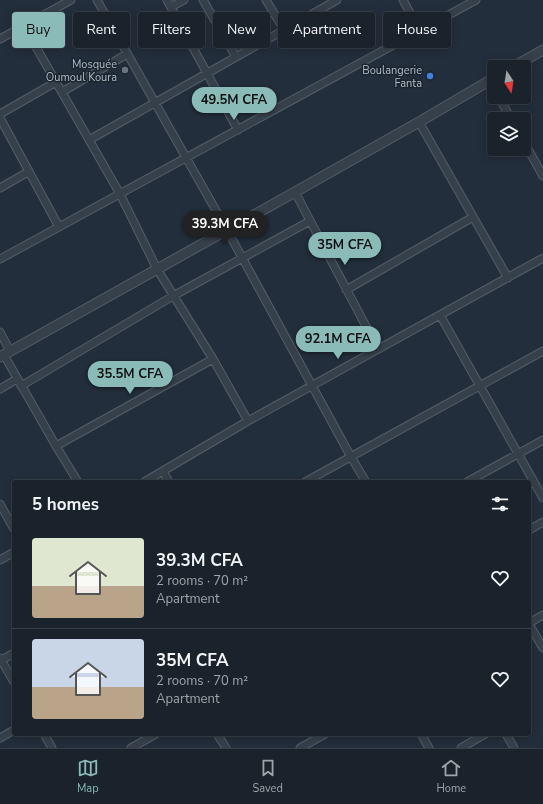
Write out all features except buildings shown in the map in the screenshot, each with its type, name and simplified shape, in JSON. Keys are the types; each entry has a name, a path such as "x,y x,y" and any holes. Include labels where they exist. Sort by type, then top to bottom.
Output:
{"street":[{"path":"49,12 71,0"},
{"path":"97,0 227,230 365,480"},
{"path":"167,0 238,130"},
{"path":"171,7 184,0"},
{"path":"203,0 236,57"},
{"path":"266,0 278,20"},
{"path":"310,12 323,3 336,0"},
{"path":"403,0 410,12"},
{"path":"451,14 476,0"},
{"path":"0,40 12,33"},
{"path":"89,140 278,33"},
{"path":"37,48 120,194 157,269 213,359 248,421"},
{"path":"0,259 389,48"},
{"path":"525,60 543,50"},
{"path":"62,92 127,54"},
{"path":"0,114 56,82"},
{"path":"5,354 487,85"},
{"path":"0,118 59,227"},
{"path":"419,122 508,278"},
{"path":"531,155 543,176"},
{"path":"0,188 28,172"},
{"path":"295,192 378,349"},
{"path":"346,290 473,217"},
{"path":"21,386 173,296 310,221"},
{"path":"147,480 248,421 543,258"},
{"path":"440,315 543,498"},
{"path":"0,332 5,354 17,379 77,480"},
{"path":"309,480 543,351"},
{"path":"56,446 213,359"},
{"path":"0,389 17,379"},
{"path":"470,480 543,440"},
{"path":"163,471 168,480"},
{"path":"0,504 12,525"},
{"path":"531,529 543,522"},
{"path":"0,560 12,553"},
{"path":"531,623 543,615"},
{"path":"531,627 543,648"},
{"path":"12,654 0,660 12,679"},
{"path":"0,738 12,731"},
{"path":"45,736 52,748"},
{"path":"133,747 152,736"},
{"path":"218,736 226,748"},
{"path":"300,748 321,736"},
{"path":"422,736 429,748"},
{"path":"461,748 482,736"},
{"path":"507,736 514,748"}],"place":[{"name":"Mosquée Oumoul Koura","path":"125,70"},
{"name":"Boulangerie Fanta","path":"430,76"}]}
